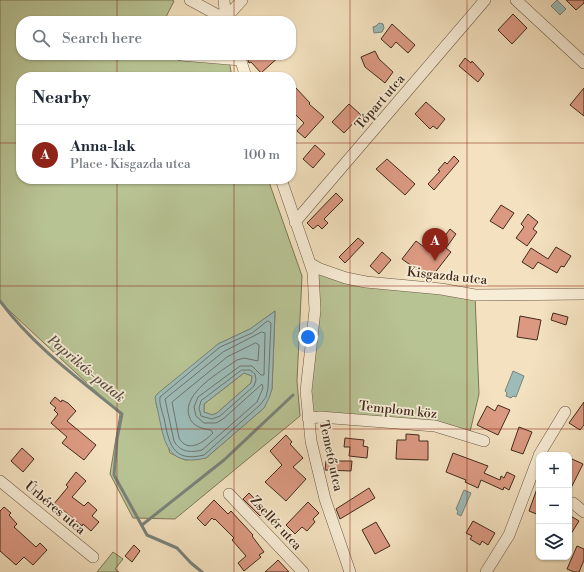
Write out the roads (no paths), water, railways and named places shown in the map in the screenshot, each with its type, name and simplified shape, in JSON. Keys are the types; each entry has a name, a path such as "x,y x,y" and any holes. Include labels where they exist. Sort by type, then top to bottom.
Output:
{"street":[{"path":"190,0 219,16"},
{"path":"224,0 226,16"},
{"path":"229,16 242,0"},
{"name":"Tópart utca","path":"295,222 486,0"},
{"path":"516,0 584,63"},
{"path":"241,60 244,72"},
{"name":"Temető utca","path":"283,184 311,264 315,310 306,391 311,441 325,498 350,572"},
{"name":"Kisgazda utca","path":"311,264 320,269 346,278 366,282 441,289 475,295 584,294"},
{"path":"541,452 565,412"},
{"name":"Templom köz","path":"308,418 320,417 435,426 484,441"},
{"path":"486,572 509,535 536,463"},
{"name":"Úrbéres utca","path":"0,480 93,557"},
{"name":"Zsellér utca","path":"230,494 303,572"},
{"path":"573,504 584,512"}],"water":[{"path":"557,0 566,9 560,15 551,6"},
{"path":"379,23 383,24 384,28 382,32 374,33 373,27"},
{"path":"275,311 272,389 264,408 206,458 192,460 181,458 173,454 164,437 155,397 218,344 250,329","holes":["244,373 252,376 251,383 217,413 212,415 204,412 204,404"]},
{"path":"513,371 524,376 516,397 513,396 511,398 506,396 507,393 505,391"},
{"path":"464,490 471,493 461,516 457,514 458,511 456,509"}],"waterway":[{"name":"Paprikás-patak","path":"0,301 27,333 57,361 122,414 117,439 114,475 147,535 177,548 202,572"},
{"path":"142,525 224,460 293,395"}],"place":[{"name":"Anna-lak","path":"435,261"}]}
